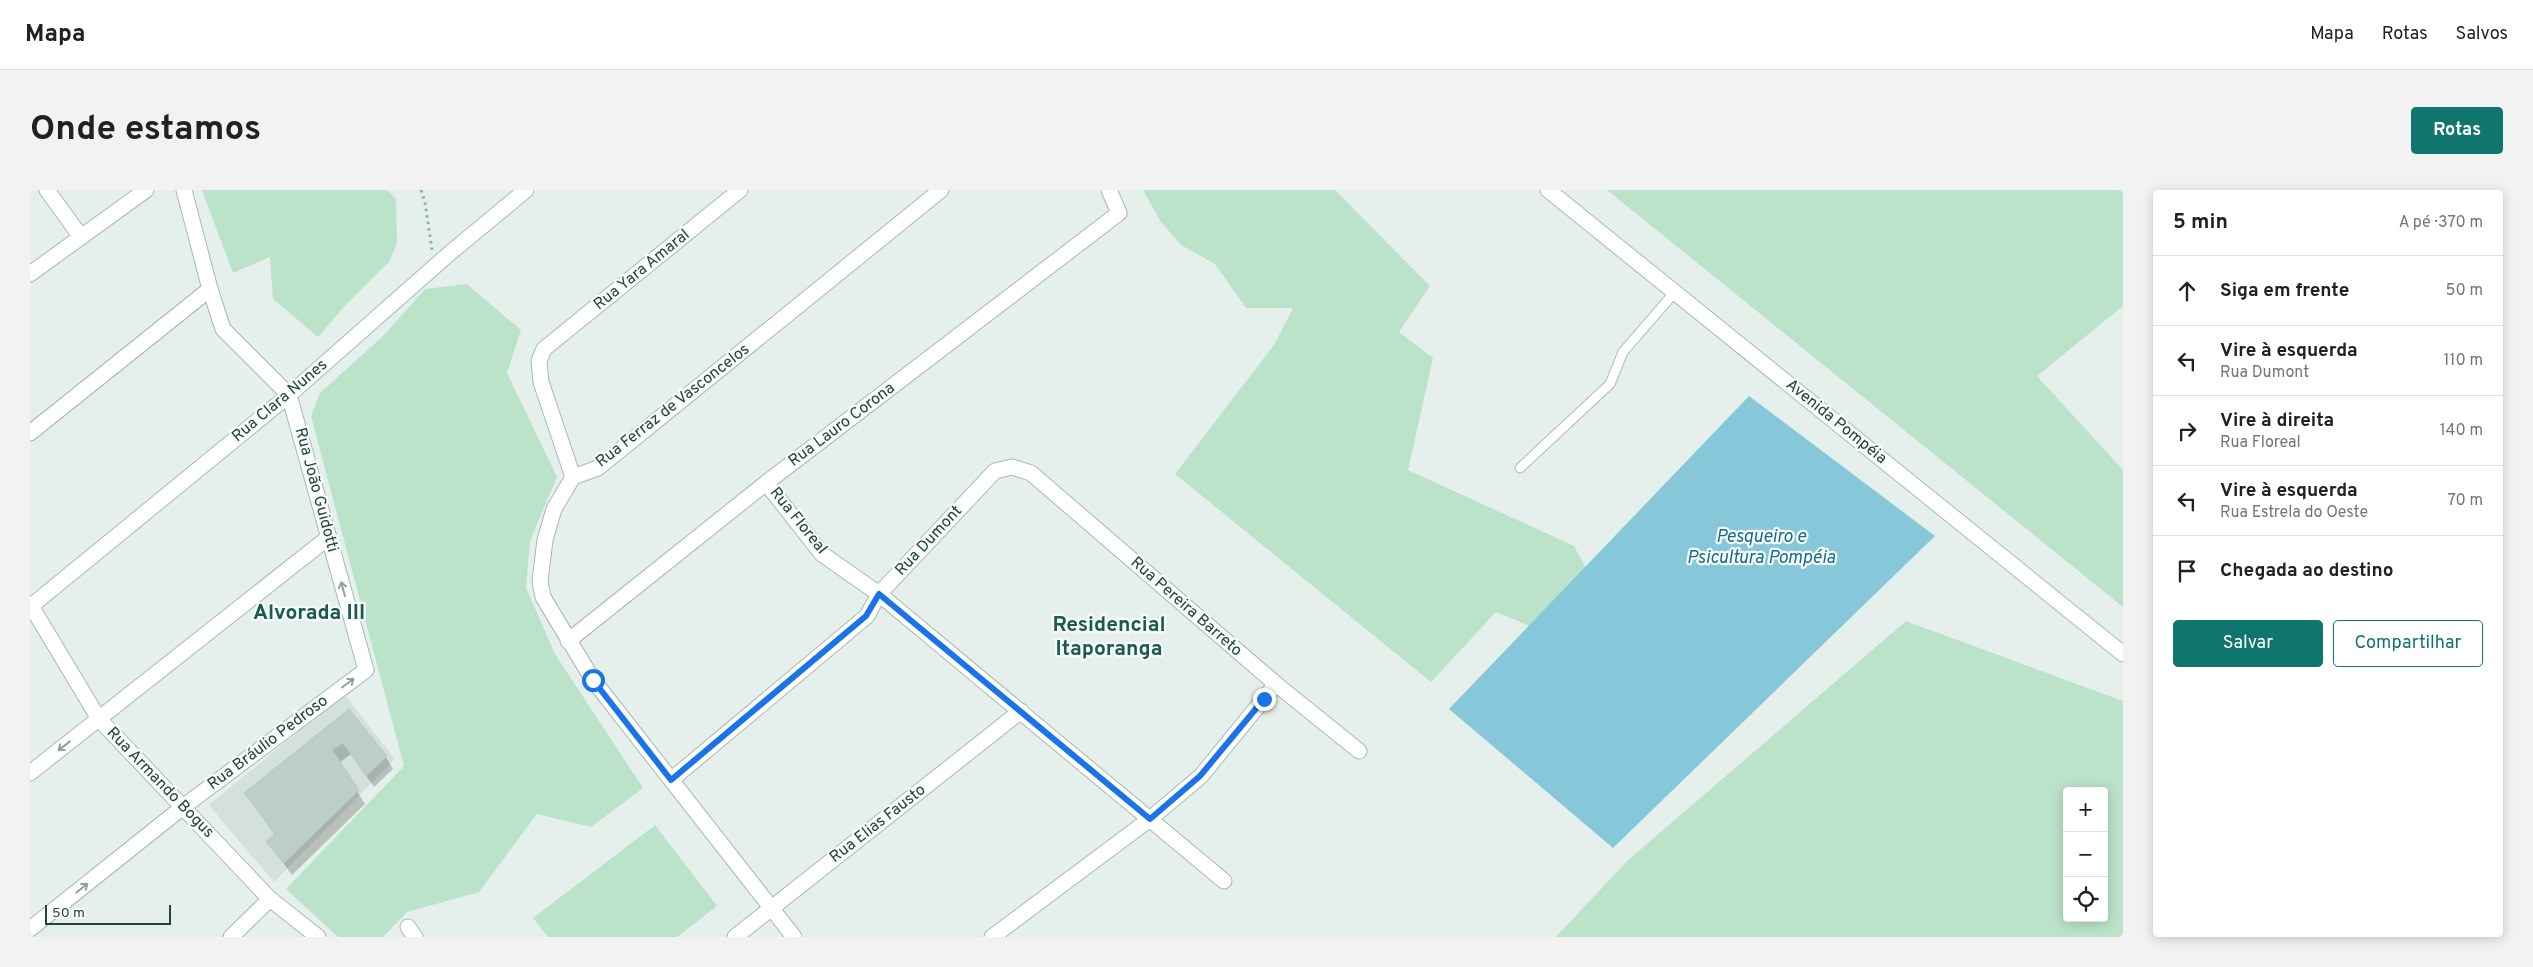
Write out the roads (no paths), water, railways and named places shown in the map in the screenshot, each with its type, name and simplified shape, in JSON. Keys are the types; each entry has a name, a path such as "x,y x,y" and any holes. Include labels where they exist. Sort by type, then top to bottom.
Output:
{"street":[{"path":"46,190 80,237"},
{"path":"30,274 146,190"},
{"path":"184,190 210,290 223,329 290,394"},
{"name":"Rua Clara Nunes","path":"30,606 290,394 432,268 526,190"},
{"name":"Rua Yara Amaral","path":"573,477 541,382 539,360 544,349 740,190"},
{"name":"Rua Ferraz de Vasconcelos","path":"573,477 598,468 941,190"},
{"name":"Rua Lauro Corona","path":"568,641 766,483 1119,213 1110,190"},
{"name":"Avenida Pompéia","path":"1548,190 2123,654"},
{"path":"30,433 210,290"},
{"name":"Rua João Guidotti","path":"290,394 366,670"},
{"name":"Rua Dumont","path":"671,780 866,616 879,594 995,471 1012,467"},
{"name":"Rua Pereira Barreto","path":"1012,467 1031,473 1276,684 1359,751"},
{"path":"573,477 554,509 545,540 540,581 543,597 593,680 794,937"},
{"name":"Rua Floreal","path":"766,483 822,554 879,594 1224,881"},
{"path":"30,773 328,537"},
{"name":"Rua Armando Bogus","path":"30,606 99,719 270,899 318,937"},
{"name":"Rua Bráulio Pedroso","path":"30,929 183,807 366,670"},
{"path":"992,937 1150,819 1200,776 1276,684"},
{"name":"Rua Elias Fausto","path":"735,937 1021,711"},
{"path":"231,937 270,899"}],"lane":[{"path":"1520,468 1610,384 1623,352 1675,292"}],"water":[{"name":"Pesqueiro e Psicultura Pompéia","path":"1749,396 1935,536 1613,848 1449,709"}],"district":[{"name":"Alvorada III","path":"309,613"},
{"name":"Residencial Itaporanga","path":"1109,637"}]}
